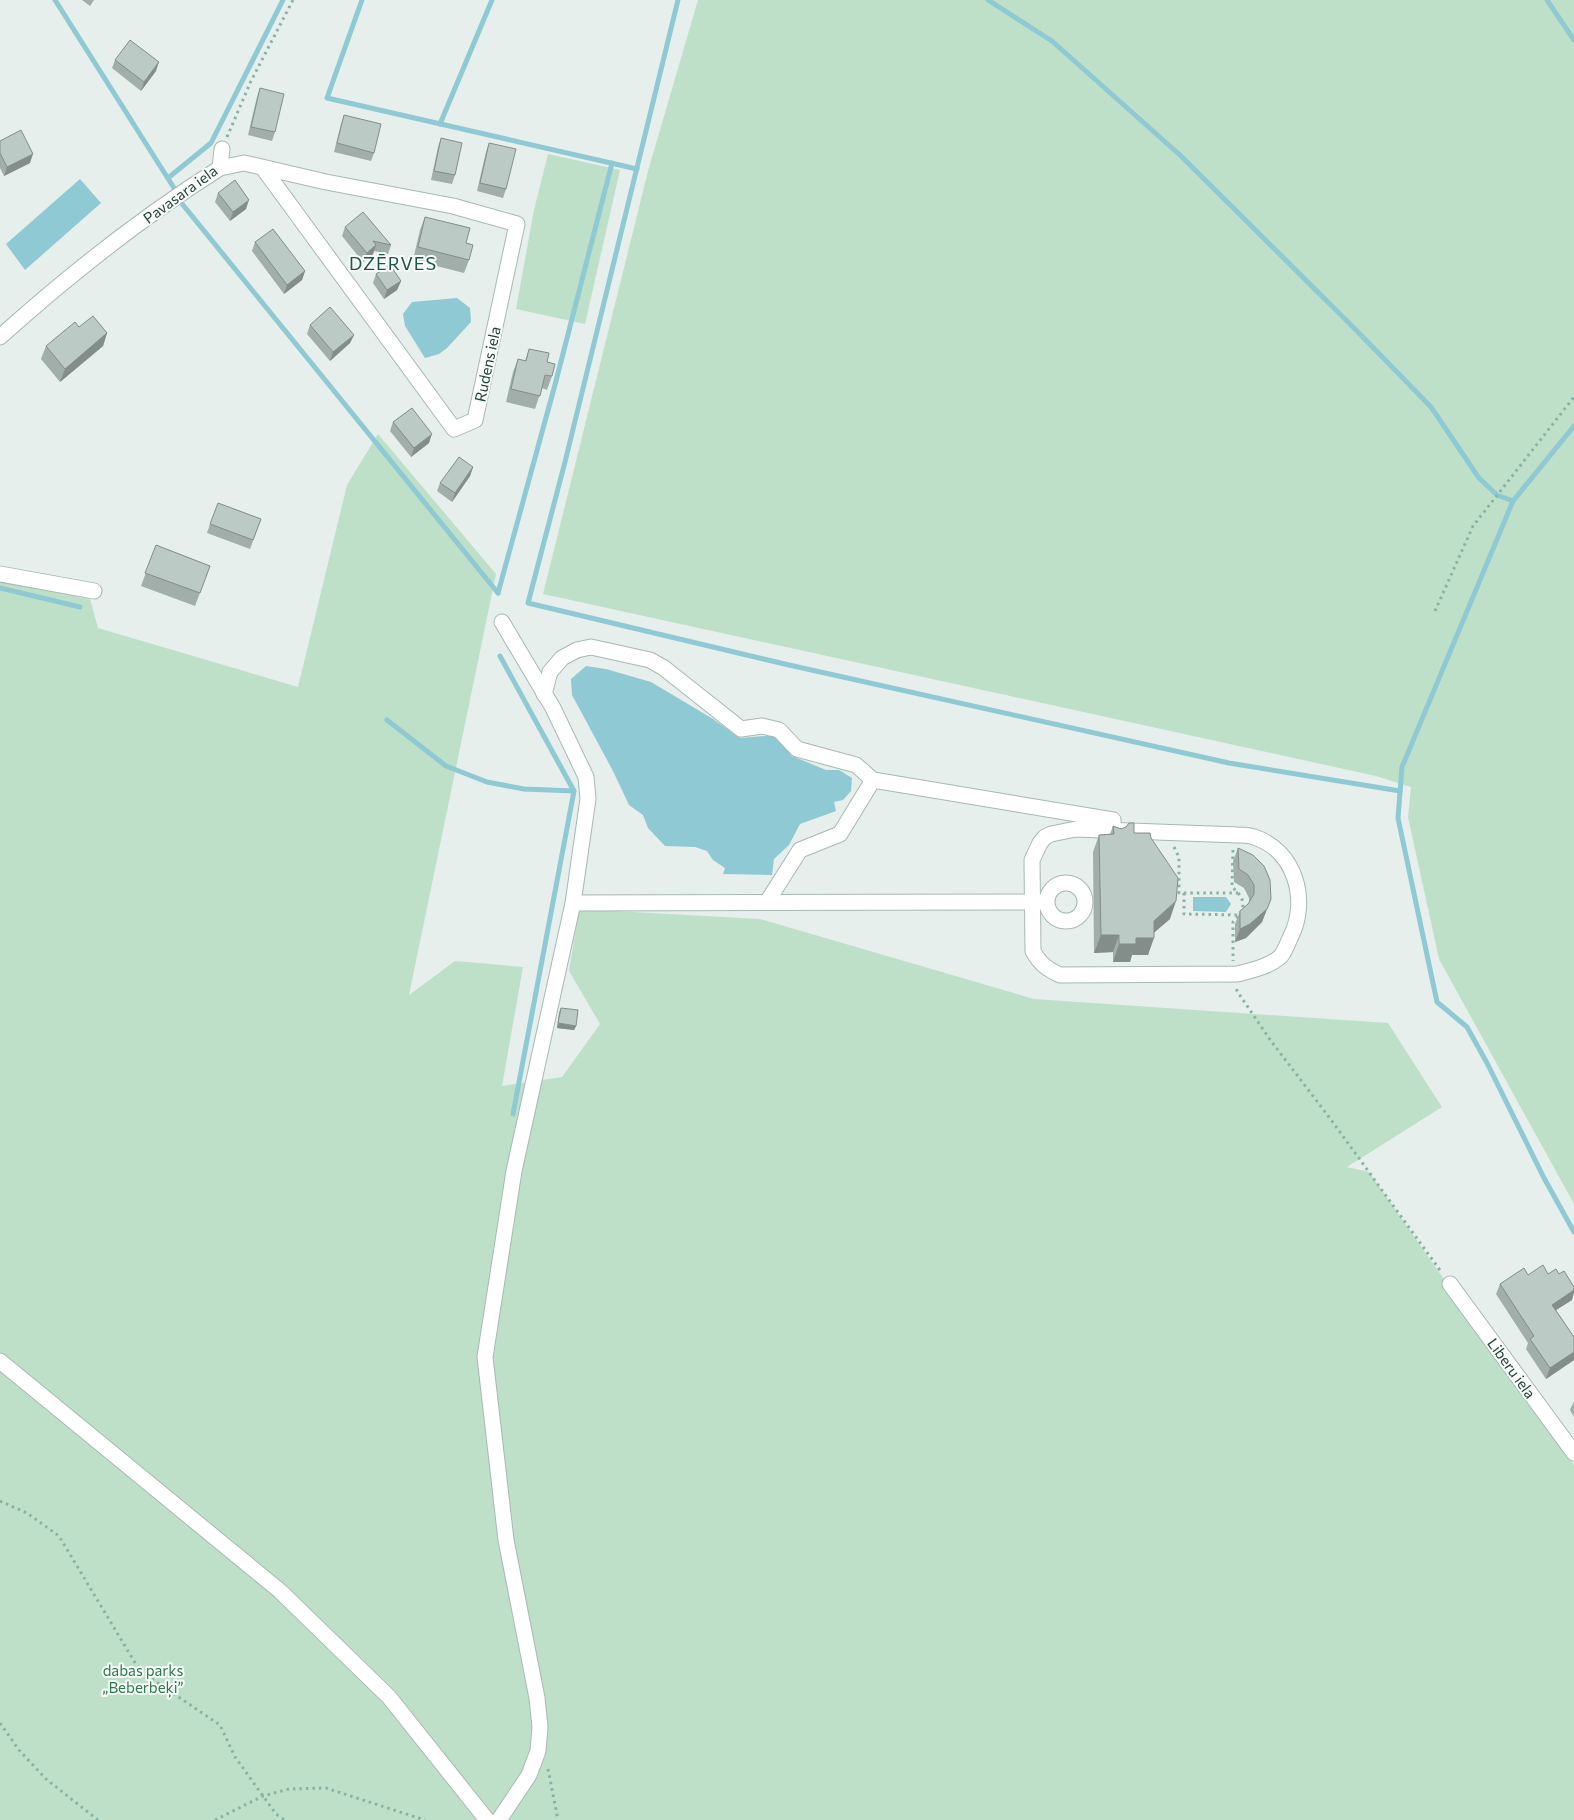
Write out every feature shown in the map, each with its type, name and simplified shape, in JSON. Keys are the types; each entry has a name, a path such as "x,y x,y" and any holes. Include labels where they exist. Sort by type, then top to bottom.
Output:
{"street":[{"name":"Pavasara iela","path":"0,337 39,302 170,199 220,168 222,149"},
{"name":"Rudens iela","path":"220,168 244,163 452,206 517,224 475,420 454,429 263,168"},
{"path":"0,574 94,591"},
{"path":"499,1820 529,1775 538,1751 540,1727 537,1698 506,1540 485,1357 514,1171 573,903 588,799 586,777 544,694 502,622"},
{"path":"544,694 550,672 562,658 577,650 591,647 650,660 664,668 741,730 762,726 779,730 797,749 856,765 873,780 1113,820 1114,834"},
{"path":"768,902 800,850 840,834 873,780"},
{"path":"1076,829 1114,834 1155,832 1233,834 1253,837 1276,850 1289,866 1296,881 1300,899 1295,928 1281,956 1260,968 1235,974 1060,975 1046,969 1038,961 1033,951 1039,902 1032,860 1040,844 1045,837 1051,834 1076,829"},
{"path":"1153,849 1155,832"},
{"path":"573,903 1039,902"},
{"name":"Liberu iela","path":"1450,1284 1574,1453"},
{"path":"0,1361 280,1591 389,1697 487,1820"}],"path":[{"name":"Pavasara iela","path":"222,149 251,81 293,0"},
{"path":"1435,611 1473,526 1574,396"},
{"path":"1155,832 1172,845 1179,858 1179,893 1239,893"},
{"path":"1233,834 1232,887 1239,893 1244,904 1240,915 1233,922 1237,991 1271,1041 1329,1117 1450,1284"},
{"path":"1184,893 1184,914 1240,915"},
{"path":"0,1501 27,1513 59,1536 140,1671 220,1725 234,1757 276,1814 285,1820"},
{"path":"0,1723 19,1750 46,1779 98,1820"},
{"path":"548,1766 558,1820"},
{"path":"215,1820 263,1796 289,1789 326,1788 425,1820"}],"green space":[{"path":"698,0 1574,0 1574,1204 1439,959 1408,817 1411,787 1376,776 543,594 648,171"},
{"path":"548,154 620,170 585,324 516,309 534,210"},
{"name":"dabas parks „Beberbeķi”","path":"378,434 496,574 409,995 455,961 523,967 502,1086 562,1077 600,1024 569,971 579,909 760,919 1034,999 1388,1023 1442,1107 1347,1167 1369,1172 1574,1465 1574,1820 0,1820 0,581 90,599 98,628 298,687 347,485"}],"water":[{"path":"80,179 101,203 25,270 6,244"},
{"path":"457,298 470,308 471,322 447,348 439,354 425,358 405,326 403,314 412,302"},
{"path":"586,666 606,669 651,682 713,719 740,738 776,735 792,756 826,770 839,770 852,778 851,791 843,800 834,802 836,811 800,824 789,845 774,859 772,875 723,874 725,868 713,860 707,851 695,847 665,846 648,828 643,815 629,805 572,695 571,679"},
{"path":"1193,897 1226,897 1231,904 1226,912 1193,911"}],"building":[{"path":"130,40 159,62 144,82 115,60"},
{"path":"260,88 284,94 275,132 251,127"},
{"path":"344,115 381,124 374,153 337,143"},
{"path":"21,130 33,154 7,167 0,153 0,141"},
{"path":"441,138 462,143 455,175 434,171"},
{"path":"489,143 516,149 506,189 480,183"},
{"path":"235,180 249,200 233,212 218,193"},
{"path":"363,212 391,245 373,241 376,245 367,253 345,227"},
{"path":"425,217 470,228 466,243 473,245 469,260 418,247"},
{"path":"273,229 305,271 287,285 255,242"},
{"path":"390,265 401,281 387,290 376,274"},
{"path":"330,307 354,335 333,352 310,325"},
{"path":"93,316 107,333 65,369 46,346 75,322 79,327"},
{"path":"529,349 549,353 547,362 555,364 552,376 545,375 540,396 511,389 518,359 526,361"},
{"path":"412,408 432,434 414,448 393,422"},
{"path":"459,457 473,467 455,493 440,483"},
{"path":"218,503 261,519 253,540 210,524"},
{"path":"156,545 210,566 200,593 145,573"},
{"path":"1129,823 1134,823 1134,833 1150,833 1151,838 1178,878 1176,901 1154,921 1154,938 1136,938 1136,944 1119,944 1119,935 1101,935 1099,835 1114,834 1113,826 1121,829"},
{"path":"1238,848 1253,855 1264,866 1270,880 1271,899 1267,909 1250,924 1240,929 1240,911 1248,904 1254,894 1254,885 1248,875 1239,869"},
{"path":"561,1008 578,1010 576,1026 558,1023"},
{"path":"1543,1265 1548,1274 1556,1269 1559,1274 1564,1271 1574,1287 1574,1290 1552,1305 1574,1337 1574,1352 1550,1368 1530,1339 1534,1336 1500,1284 1524,1268 1528,1275"}],"waterway":[{"path":"55,0 174,188"},
{"path":"168,178 211,143 283,0"},
{"path":"362,0 327,98 637,169"},
{"path":"440,124 492,0"},
{"path":"678,0 565,462 528,603 789,665 1229,763 1400,791"},
{"path":"988,0 1052,41 1181,156 1431,407 1479,478 1497,495 1513,501"},
{"path":"1547,0 1574,40"},
{"path":"498,593 556,381 612,163"},
{"path":"179,200 498,593"},
{"path":"1574,426 1513,501 1402,767 1398,818 1437,1002 1467,1027 1544,1178 1574,1232"},
{"path":"0,588 80,607"},
{"path":"500,656 574,791 513,1114"},
{"path":"387,720 446,766 487,782 524,789 574,791"}],"district":[{"name":"DZĒRVES","path":"393,263"}]}
